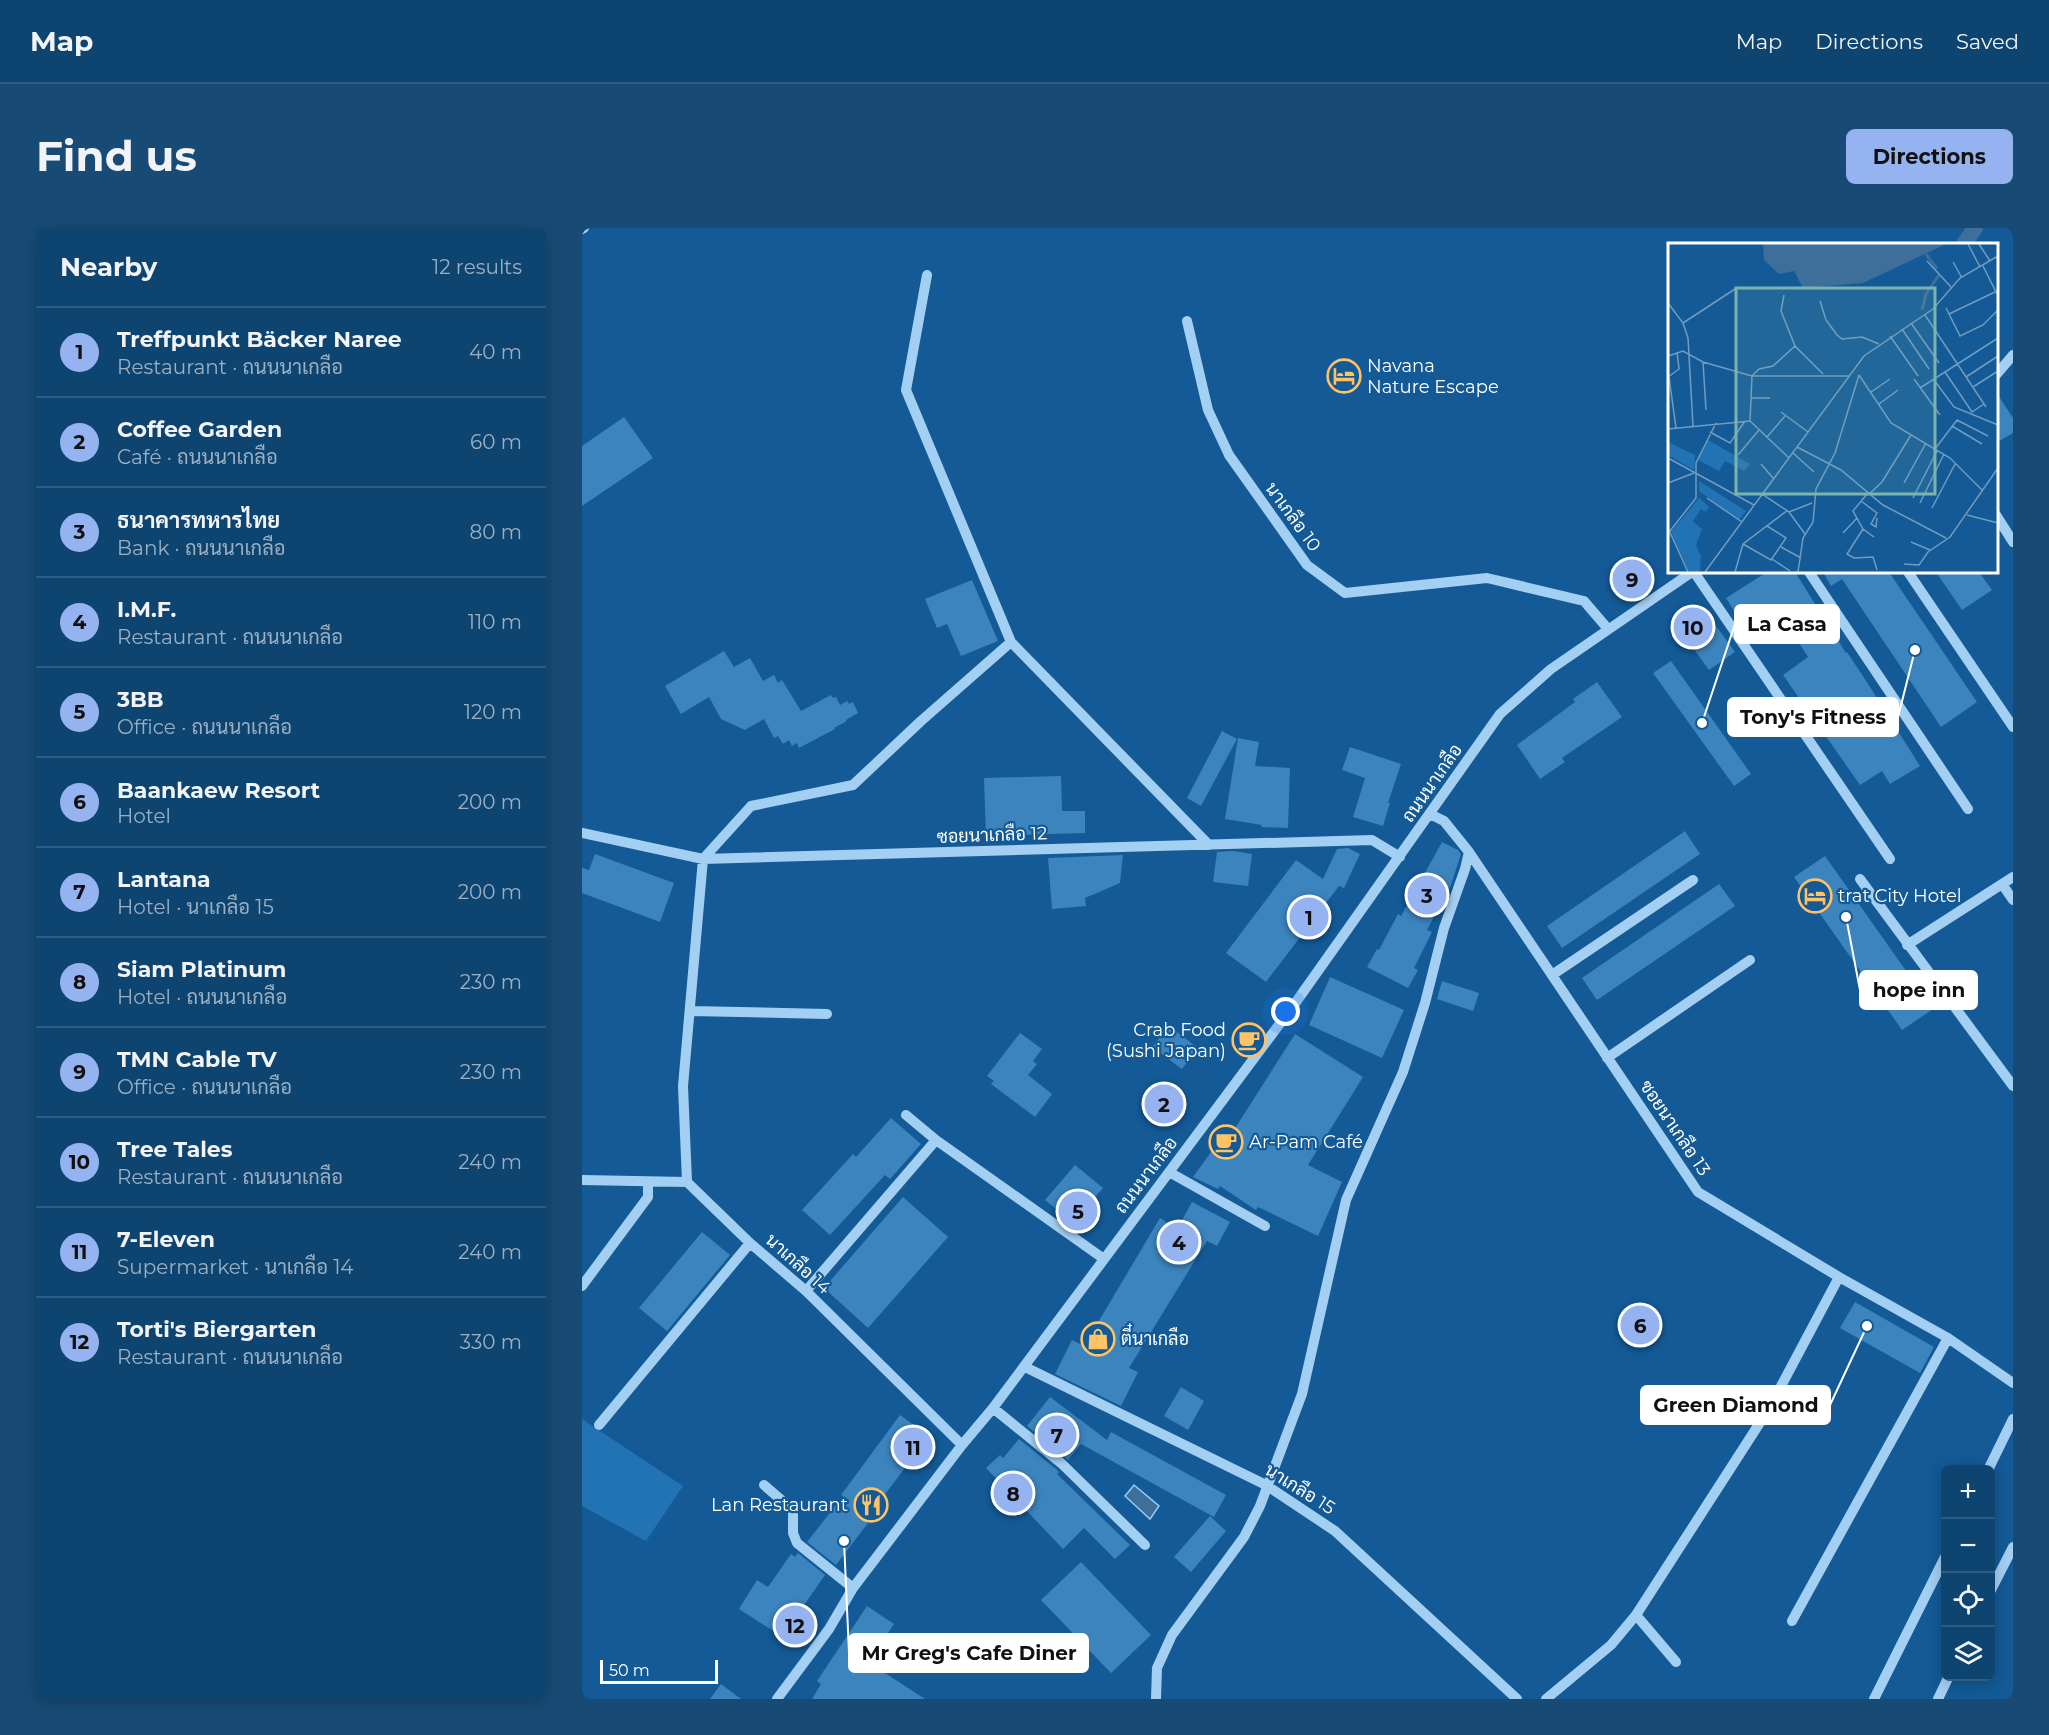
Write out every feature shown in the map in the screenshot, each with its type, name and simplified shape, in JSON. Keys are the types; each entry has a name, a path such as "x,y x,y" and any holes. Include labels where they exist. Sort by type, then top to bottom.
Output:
{"street":[{"path":"927,275 906,390 1011,642 1209,845"},
{"name":"นาเกลือ 10","path":"1187,321 1208,410 1229,455 1307,565 1326,579 1346,593 1487,578 1584,601 1608,629"},
{"path":"1998,373 2013,356"},
{"path":"1998,518 2013,542"},
{"name":"ถนนนาเกลือ","path":"777,1699 829,1629 853,1588 1024,1367 1296,1002 1500,714 1551,669 1692,573"},
{"path":"1694,573 1890,859"},
{"path":"1810,573 1968,809"},
{"path":"1909,573 2013,727"},
{"path":"582,1180 687,1182 683,1086 703,859 751,806 853,785 921,721 1011,642"},
{"name":"ซอยนาเกลือ 13","path":"1430,814 1444,821 1469,852 1698,1192 1839,1277 1948,1338 2012,1380"},
{"name":"ซอยนาเกลือ 12","path":"582,833 703,859 1372,840 1400,857"},
{"path":"1156,1699 1157,1668 1172,1635 1244,1537 1260,1506 1302,1394 1346,1200 1403,1072 1425,1003 1444,928 1469,852"},
{"path":"1907,945 2013,877"},
{"path":"1860,879 2013,1086"},
{"path":"1552,975 1693,880"},
{"path":"2002,884 2013,900"},
{"path":"1607,1058 1750,960"},
{"path":"690,1011 827,1014"},
{"path":"906,1115 936,1140 1104,1259"},
{"path":"806,1291 936,1140"},
{"path":"1169,1172 1265,1226"},
{"path":"582,1286 648,1197 648,1182"},
{"name":"นาเกลือ 14","path":"687,1182 750,1243 806,1291 962,1445"},
{"path":"599,1425 750,1243"},
{"path":"1546,1699 1611,1645 1636,1615 1770,1407 1839,1277"},
{"path":"1792,1621 1948,1338"},
{"name":"นาเกลือ 15","path":"1024,1367 1266,1485 1335,1531 1517,1699"},
{"path":"993,1408 1061,1463 1145,1545"},
{"path":"1990,1465 2013,1419"},
{"path":"764,1485 793,1510 797,1543 853,1588"},
{"path":"1995,1582 2013,1546"},
{"path":"1874,1699 1941,1565"},
{"path":"1636,1615 1676,1662"},
{"path":"1938,1699 1947,1681"}],"shaded area":[{"path":"582,1419 683,1486 646,1541 582,1506"},
{"path":"1134,1485 1159,1506 1150,1519 1125,1496"}],"building":[{"path":"1998,395 2013,418 2013,433 1998,442"},
{"path":"624,417 653,458 582,506 582,446"},
{"path":"1765,573 1796,573 1920,766 1890,784 1882,771 1860,785 1783,675 1808,657 1784,619 1752,640 1726,598"},
{"path":"1824,573 1890,573 1977,702 1941,727 1842,579 1831,586"},
{"path":"1937,573 1980,573 1992,590 1962,610"},
{"path":"972,580 998,641 961,656 947,624 937,628 925,599"},
{"path":"1706,612 1735,652 1709,670 1680,630"},
{"path":"724,651 734,667 750,658 763,681 774,675 778,683 782,680 801,711 831,695 833,698 836,697 840,705 847,701 849,704 853,702 858,713 835,729 799,748 797,743 792,746 789,740 783,744 778,736 774,738 764,719 745,730 721,719 709,697 681,714 665,686"},
{"path":"1671,661 1751,774 1734,786 1653,673"},
{"path":"1597,682 1622,717 1562,758 1565,762 1540,779 1517,745 1575,702 1573,699"},
{"path":"1222,731 1237,739 1201,806 1187,798"},
{"path":"1238,738 1259,742 1255,766 1290,768 1288,828 1261,827 1262,825 1225,819"},
{"path":"1350,747 1401,764 1383,826 1353,817 1365,778 1342,770"},
{"path":"1061,776 1062,811 1085,811 1085,833 986,836 984,778"},
{"path":"1685,831 1700,854 1562,948 1547,926"},
{"path":"1442,842 1461,854 1451,885 1427,930 1432,932 1414,968 1418,970 1408,988 1367,967 1398,914 1401,916"},
{"path":"1348,848 1360,854 1344,888 1339,886 1266,982 1226,953 1296,860 1323,879 1337,849"},
{"path":"1233,851 1252,854 1248,886 1213,882 1217,852"},
{"path":"595,854 674,883 660,922 582,893 582,868 589,870"},
{"path":"1123,855 1120,883 1085,898 1086,906 1052,909 1048,858"},
{"path":"1825,856 1933,1009 1902,1030 1794,877"},
{"path":"1719,884 1735,906 1597,1000 1582,978"},
{"path":"1330,977 1404,1010 1382,1058 1309,1025"},
{"path":"1442,981 1479,993 1473,1011 1437,999"},
{"path":"1169,1026 1198,1048 1182,1069 1152,1047"},
{"path":"1020,1033 1042,1049 1033,1061 1037,1064 1028,1075 1052,1094 1035,1117 991,1084 994,1081 987,1076"},
{"path":"1295,1034 1363,1077 1308,1165 1342,1182 1318,1236 1258,1207 1256,1210 1220,1186 1218,1189 1193,1177 1227,1130 1232,1133"},
{"path":"1160,1087 1176,1100 1166,1112 1150,1098"},
{"path":"891,1118 921,1144 890,1179 885,1175 830,1235 802,1210 853,1154 856,1157"},
{"path":"1075,1165 1103,1188 1073,1223 1045,1200"},
{"path":"903,1197 948,1237 868,1328 824,1288"},
{"path":"1192,1202 1230,1222 1217,1246 1207,1241 1129,1368 1138,1372 1121,1406 1055,1374 1072,1340 1084,1346 1160,1218 1177,1229"},
{"path":"702,1232 730,1255 667,1331 639,1308"},
{"path":"1855,1302 1934,1347 1920,1373 1840,1328"},
{"path":"1181,1387 1204,1401 1188,1430 1164,1416"},
{"path":"1050,1397 1107,1440 1111,1432 1226,1495 1214,1517 1081,1444 1068,1460 1027,1426"},
{"path":"900,1415 929,1436 865,1521 868,1523 836,1565 807,1542 843,1496 841,1495"},
{"path":"1019,1439 1056,1469 1059,1472 1057,1474 1130,1545 1115,1559 1084,1528 1063,1549 986,1468 1000,1455 1003,1458"},
{"path":"1210,1516 1226,1531 1191,1572 1174,1557"},
{"path":"798,1553 825,1575 802,1608 810,1614 792,1643 739,1609 757,1580 768,1587 791,1554 795,1557"},
{"path":"1081,1562 1151,1635 1111,1673 1041,1600"},
{"path":"867,1606 894,1624 868,1662 925,1699 812,1699 821,1684 817,1681"},
{"path":"721,1684 741,1699 710,1699"}],"waterway":[{"path":"1965,243 1975,228"}],"place":[{"name":"Navana Nature Escape","path":"1344,376"},
{"name":"TMN Cable TV","path":"1632,579"},
{"name":"Tree Tales","path":"1693,627"},
{"name":"Tony's Fitness","path":"1915,650"},
{"name":"La Casa","path":"1702,723"},
{"name":"ธนาคารทหารไทย","path":"1427,895"},
{"name":"trat City Hotel","path":"1815,896"},
{"name":"Treffpunkt Bäcker Naree","path":"1309,917"},
{"name":"hope inn","path":"1846,917"},
{"name":"Crab Food (Sushi Japan)","path":"1249,1040"},
{"name":"Coffee Garden","path":"1164,1104"},
{"name":"Ar-Pam Café","path":"1226,1142"},
{"name":"3BB","path":"1078,1211"},
{"name":"I.M.F.","path":"1179,1242"},
{"name":"Baankaew Resort","path":"1640,1325"},
{"name":"Green Diamond","path":"1867,1326"},
{"name":"ตี๋นาเกลือ","path":"1098,1339"},
{"name":"Lantana","path":"1057,1435"},
{"name":"7-Eleven","path":"913,1447"},
{"name":"Siam Platinum","path":"1013,1493"},
{"name":"Lan Restaurant","path":"871,1505"},
{"name":"Mr Greg's Cafe Diner","path":"844,1541"},
{"name":"Torti's Biergarten","path":"795,1625"}]}
